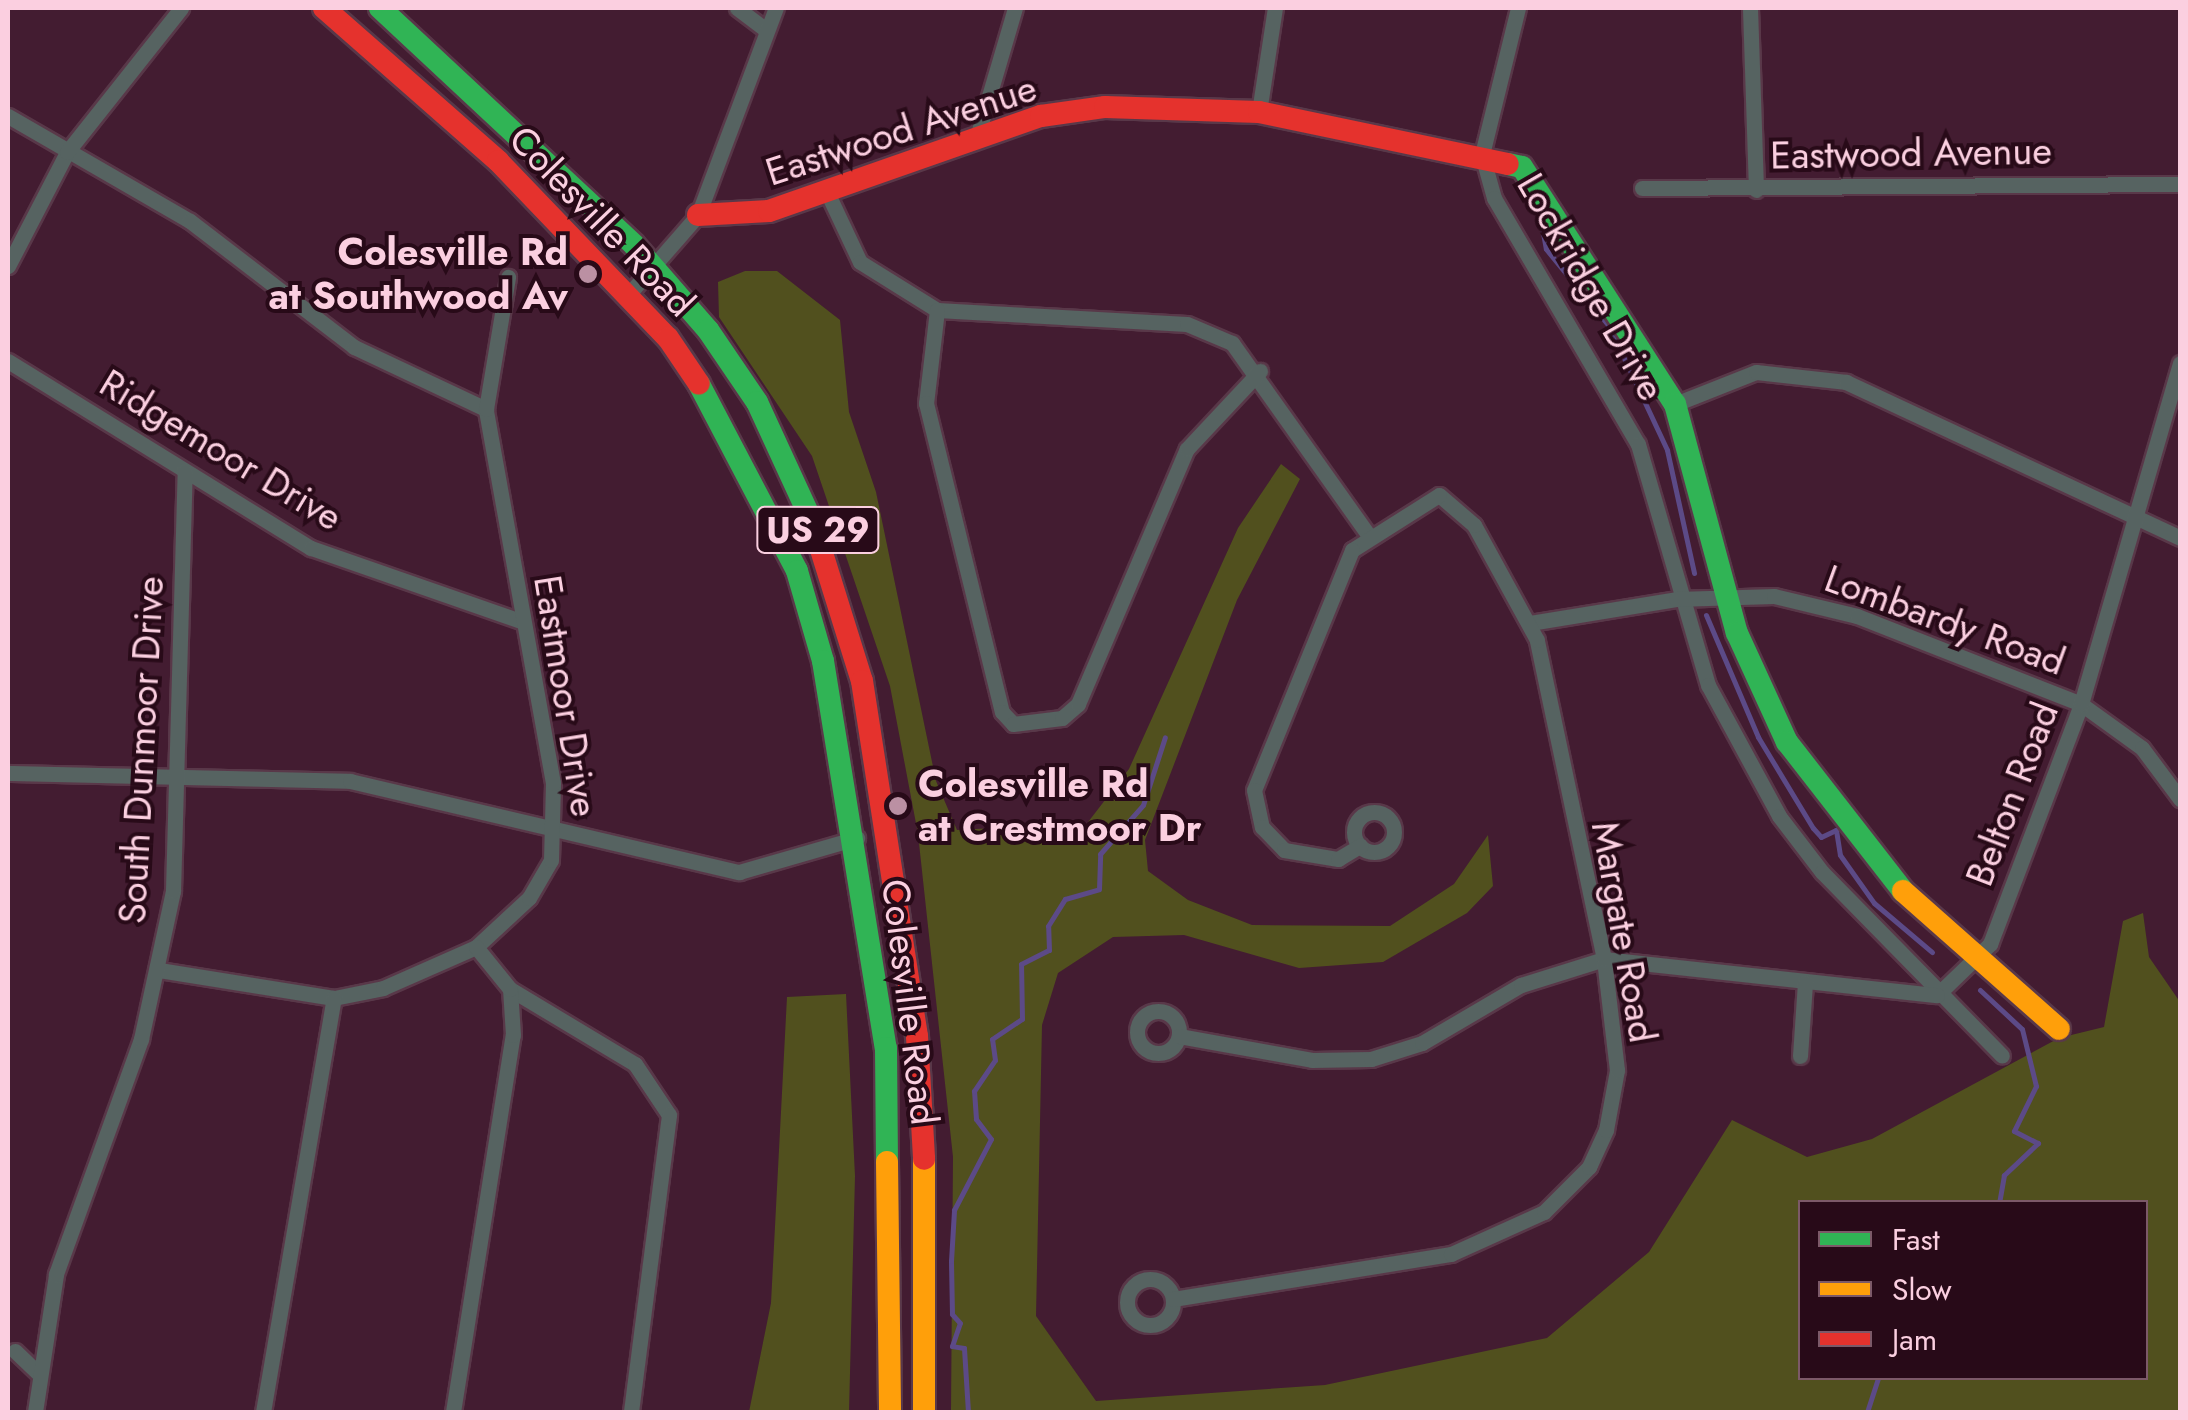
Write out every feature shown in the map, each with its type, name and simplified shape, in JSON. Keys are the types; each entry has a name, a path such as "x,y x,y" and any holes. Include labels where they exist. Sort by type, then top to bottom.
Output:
{"main road":[{"name":"Colesville Road","path":"324,8 450,116 629,294 699,381 766,496 823,661 853,839 894,1155 890,1412"},
{"name":"Colesville Road","path":"380,8 656,268 757,402 799,483 842,598 887,831 926,1132 924,1412"},
{"name":"Eastwood Avenue","path":"698,215 736,219 827,192 977,137 1105,107 1259,112 1482,155"},
{"name":"Lockridge Drive","path":"1482,155 1540,183 1675,404 1728,597 1753,672 1819,790 1890,879 2060,1029"}],"street":[{"path":"8,266 67,152 181,8"},
{"path":"737,8 766,30"},
{"path":"629,294 656,268 698,215 776,8"},
{"path":"977,137 1016,8"},
{"path":"1259,112 1275,8"},
{"path":"1482,155 1518,8"},
{"path":"1750,8 1756,190"},
{"path":"8,116 190,221 354,347 486,409"},
{"name":"Lockridge Drive","path":"1482,155 1494,198 1638,444 1676,599 1708,686 1779,816 1937,995 2002,1056"},
{"name":"Eastwood Avenue","path":"1642,188 2180,184"},
{"path":"827,192 860,262 937,310 1187,324 1232,342 1260,371 1367,533 1322,618 1254,790 1262,827 1284,850 1316,860 1360,846"},
{"name":"Eastmoor Drive","path":"334,998 383,988 476,947 529,898 558,825 486,409 508,277"},
{"path":"937,310 926,403 1002,712 1013,724 1062,718 1078,704 1188,448 1260,371"},
{"name":"Ridgemoor Drive","path":"8,361 311,548 521,621"},
{"name":"Belton Road","path":"1980,962 2081,704 2138,519 2180,363"},
{"path":"1675,404 1756,372 1846,382 2180,538"},
{"name":"South Dunmoor Drive","path":"36,1412 38,1373 56,1274 158,970 180,772 186,470"},
{"name":"Margate Road","path":"1174,1298 1451,1254 1544,1212 1589,1167 1614,1097 1604,959 1530,623 1458,502 1439,495 1367,533"},
{"name":"Lombardy Road","path":"1530,623 1676,599 1774,596 1857,616 2081,704 2142,748 2180,799"},
{"path":"8,773 180,772 350,782 558,825 739,872 887,831"},
{"path":"476,947 510,989 636,1064 669,1115 631,1412"},
{"path":"1179,1036 1312,1060 1372,1059 1422,1043 1521,985 1604,959 1937,995 1980,962"},
{"path":"158,970 334,998 263,1412"},
{"path":"1800,1056 1805,982"},
{"path":"453,1412 514,1036 510,989"},
{"path":"15,1351 38,1373"}],"shaded area":[{"path":"745,271 777,271 840,320 849,412 876,492 936,781 957,830 1013,827 1051,842 1085,826 1129,769 1238,528 1281,464 1300,479 1237,600 1145,840 1148,871 1188,900 1252,925 1390,926 1454,884 1488,835 1493,886 1467,913 1383,962 1299,968 1184,935 1113,937 1058,973 1042,1025 1036,1316 1096,1401 1325,1385 1547,1338 1649,1252 1732,1120 1807,1157 1872,1139 2059,1038 2104,1027 2123,921 2143,913 2149,957 2180,1002 2180,1412 951,1412 953,1157 918,834 890,686 812,456 719,317 718,282"},
{"path":"846,994 855,1176 849,1412 749,1412 771,1303 787,997"}],"waterway":[{"path":"1542,227 1546,249 1609,326 1667,450 1694,573"},
{"path":"1706,615 1758,737 1813,828 1821,837 1836,830 1840,855 1874,903 1932,952"},
{"path":"968,1412 964,1348 952,1346 960,1323 952,1314 951,1261 954,1210 991,1139 976,1119 974,1091 995,1060 992,1039 1022,1019 1021,964 1049,950 1048,926 1065,899 1099,889 1100,854 1143,805 1165,737"},
{"path":"1980,990 2022,1029 2036,1086 2014,1131 2038,1143 2004,1175 1999,1200"},
{"path":"1867,1412 1877,1380"}],"traffic: fast":[{"path":"380,8 634,245 708,330 757,402 813,524"},
{"path":"1508,164 1522,167 1675,404 1737,633 1787,742 1903,891"},
{"path":"699,384 797,571 823,661 886,1048 887,1162"}],"traffic: slow":[{"path":"1903,891 2059,1029"},
{"path":"924,1159 924,1412"},
{"path":"887,1162 890,1412"}],"traffic: jam":[{"path":"324,8 498,161 668,338 699,384"},
{"path":"698,215 769,211 1041,116 1105,107 1259,112 1508,164"},
{"path":"813,524 862,681 917,1036 924,1159"}],"place":[{"name":"Colesville Rd at Southwood Av","path":"588,274"},
{"name":"Colesville Rd at Crestmoor Dr","path":"898,806"}]}
